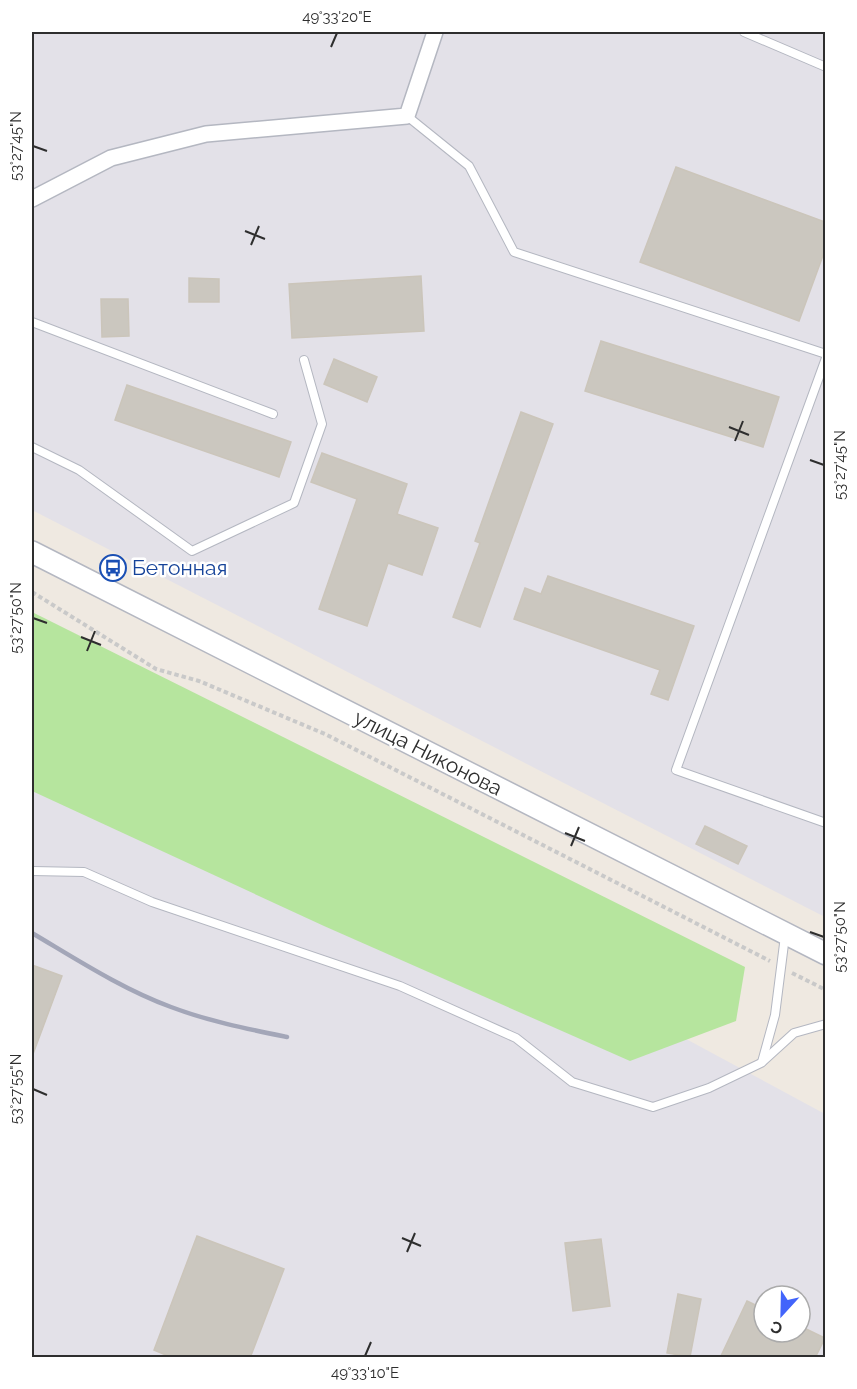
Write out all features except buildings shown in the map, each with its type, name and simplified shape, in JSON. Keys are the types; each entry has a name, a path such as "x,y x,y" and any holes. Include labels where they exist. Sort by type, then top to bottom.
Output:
{"main road":[{"name":"улица Никонова","path":"32,552 825,954"}],"street":[{"path":"32,199 111,158 206,134 407,116 435,32"}],"lane":[{"path":"744,32 825,67"},
{"path":"407,116 469,166 514,252 825,356 676,771 825,823"},
{"path":"32,322 273,414"},
{"path":"32,447 79,470 192,551 294,503 322,423 304,360"},
{"path":"32,871 84,872 152,903 400,986 516,1038 572,1082 653,1107 709,1088 761,1063 794,1033 825,1024"},
{"path":"761,1063 775,1015 785,934"}],"path":[{"path":"32,592 156,669 199,681 325,734 825,990"}],"shaded area":[{"path":"32,32 825,32 825,917 32,510"},
{"path":"32,686 825,1114 825,1357 32,1357"}],"green space":[{"path":"32,612 745,967 736,1021 630,1061 324,926 32,791"}],"railway":[{"path":"32,933 100,973 153,1000 214,1021 287,1037"}],"place":[{"name":"Бетонная","path":"113,568"}]}
